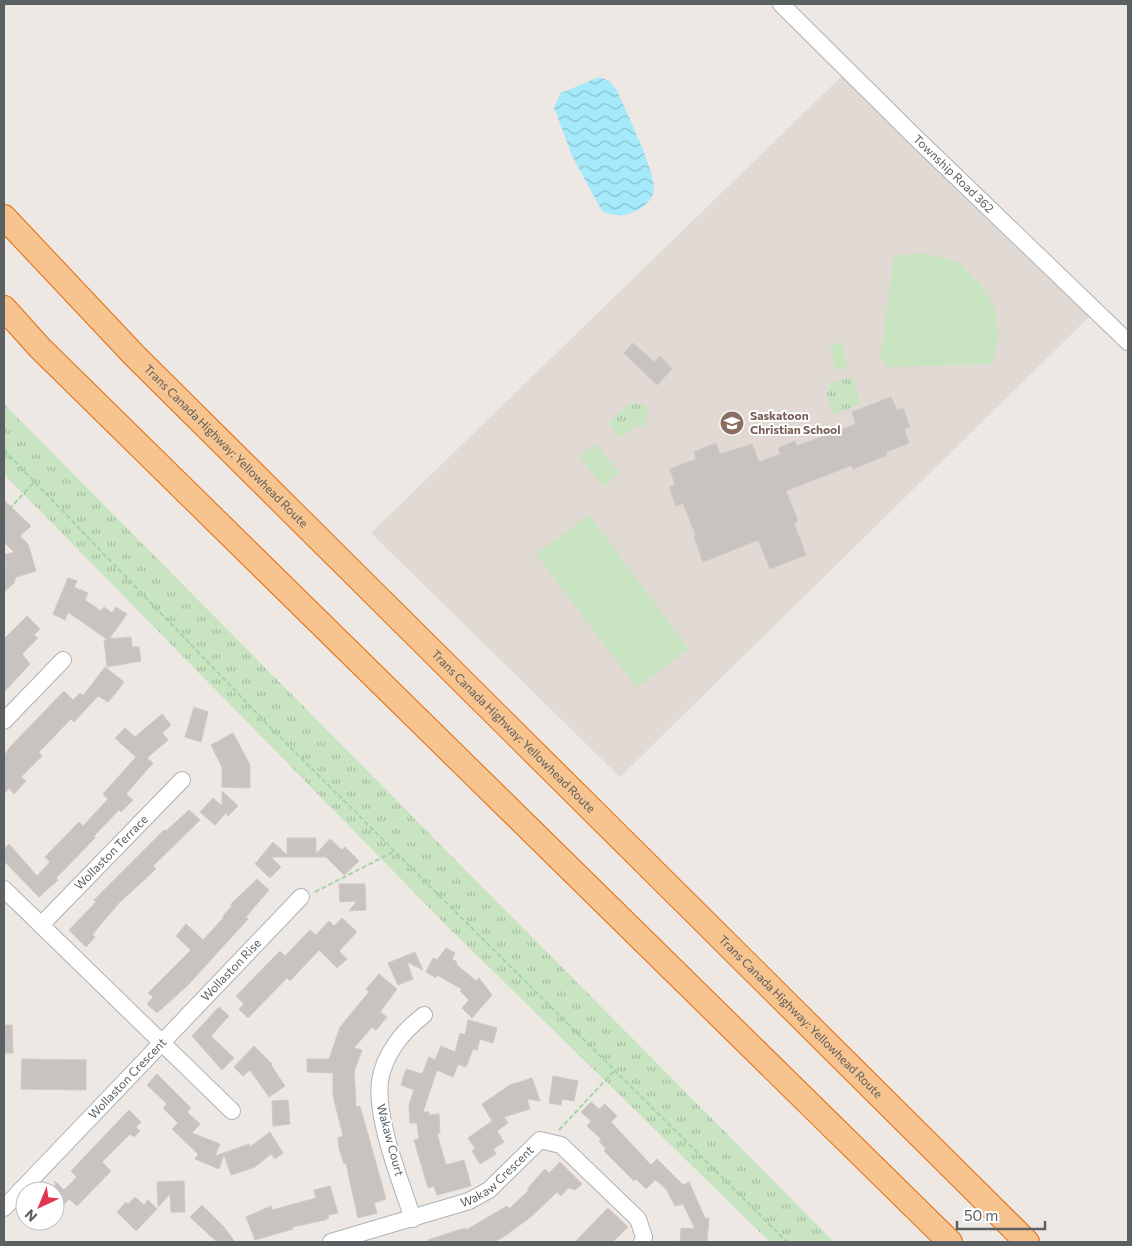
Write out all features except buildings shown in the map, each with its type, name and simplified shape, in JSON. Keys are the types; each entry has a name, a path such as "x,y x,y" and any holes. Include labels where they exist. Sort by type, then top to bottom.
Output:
{"highway":[{"name":"Trans Canada Highway: Yellowhead Route","path":"4,217 134,355 1027,1242"},
{"path":"4,308 55,362 950,1242"},
{"path":"930,1147 1044,1242"},
{"path":"898,1191 941,1242"}],"street":[{"name":"Township Road 362","path":"781,4 920,142 1128,342"},
{"path":"4,721 63,660"},
{"name":"Wollaston Terrace","path":"41,925 182,780"},
{"name":"Wollaston Crescent","path":"4,889 161,1043 4,1208"},
{"name":"Wollaston Rise","path":"161,1043 301,896"},
{"name":"Wakaw Court","path":"413,1219 390,1148 379,1098 380,1079 394,1047 408,1028 424,1015"},
{"path":"161,1043 232,1111"},
{"name":"Wakaw Crescent","path":"331,1242 460,1204 489,1190 516,1166 532,1146 540,1140 549,1140 562,1145 638,1219 644,1237 642,1242"}],"path":[{"path":"4,450 274,731 787,1242"},
{"path":"4,515 35,481"},
{"path":"326,888 395,852"},
{"path":"567,1122 614,1071"}],"shaded area":[{"name":"Saskatoon Christian School","path":"844,74 1092,314 620,777 371,533"}],"green space":[{"path":"924,253 959,262 983,287 995,310 999,335 992,364 888,367 880,359 894,256"},
{"path":"842,342 848,367 835,370 830,345"},
{"path":"853,377 860,404 833,415 827,393 830,383"},
{"path":"630,403 645,405 648,409 646,424 643,427 637,426 619,438 608,423"},
{"path":"4,404 834,1242 770,1242 451,930 4,474"},
{"path":"596,444 620,473 603,487 580,457"},
{"path":"589,515 689,649 637,688 536,554"}],"water":[{"path":"599,77 609,81 616,89 639,140 653,181 654,190 649,202 638,210 624,215 602,211 572,156 554,107 561,93"}],"place":[{"name":"Saskatoon Christian School","path":"732,423"}]}
